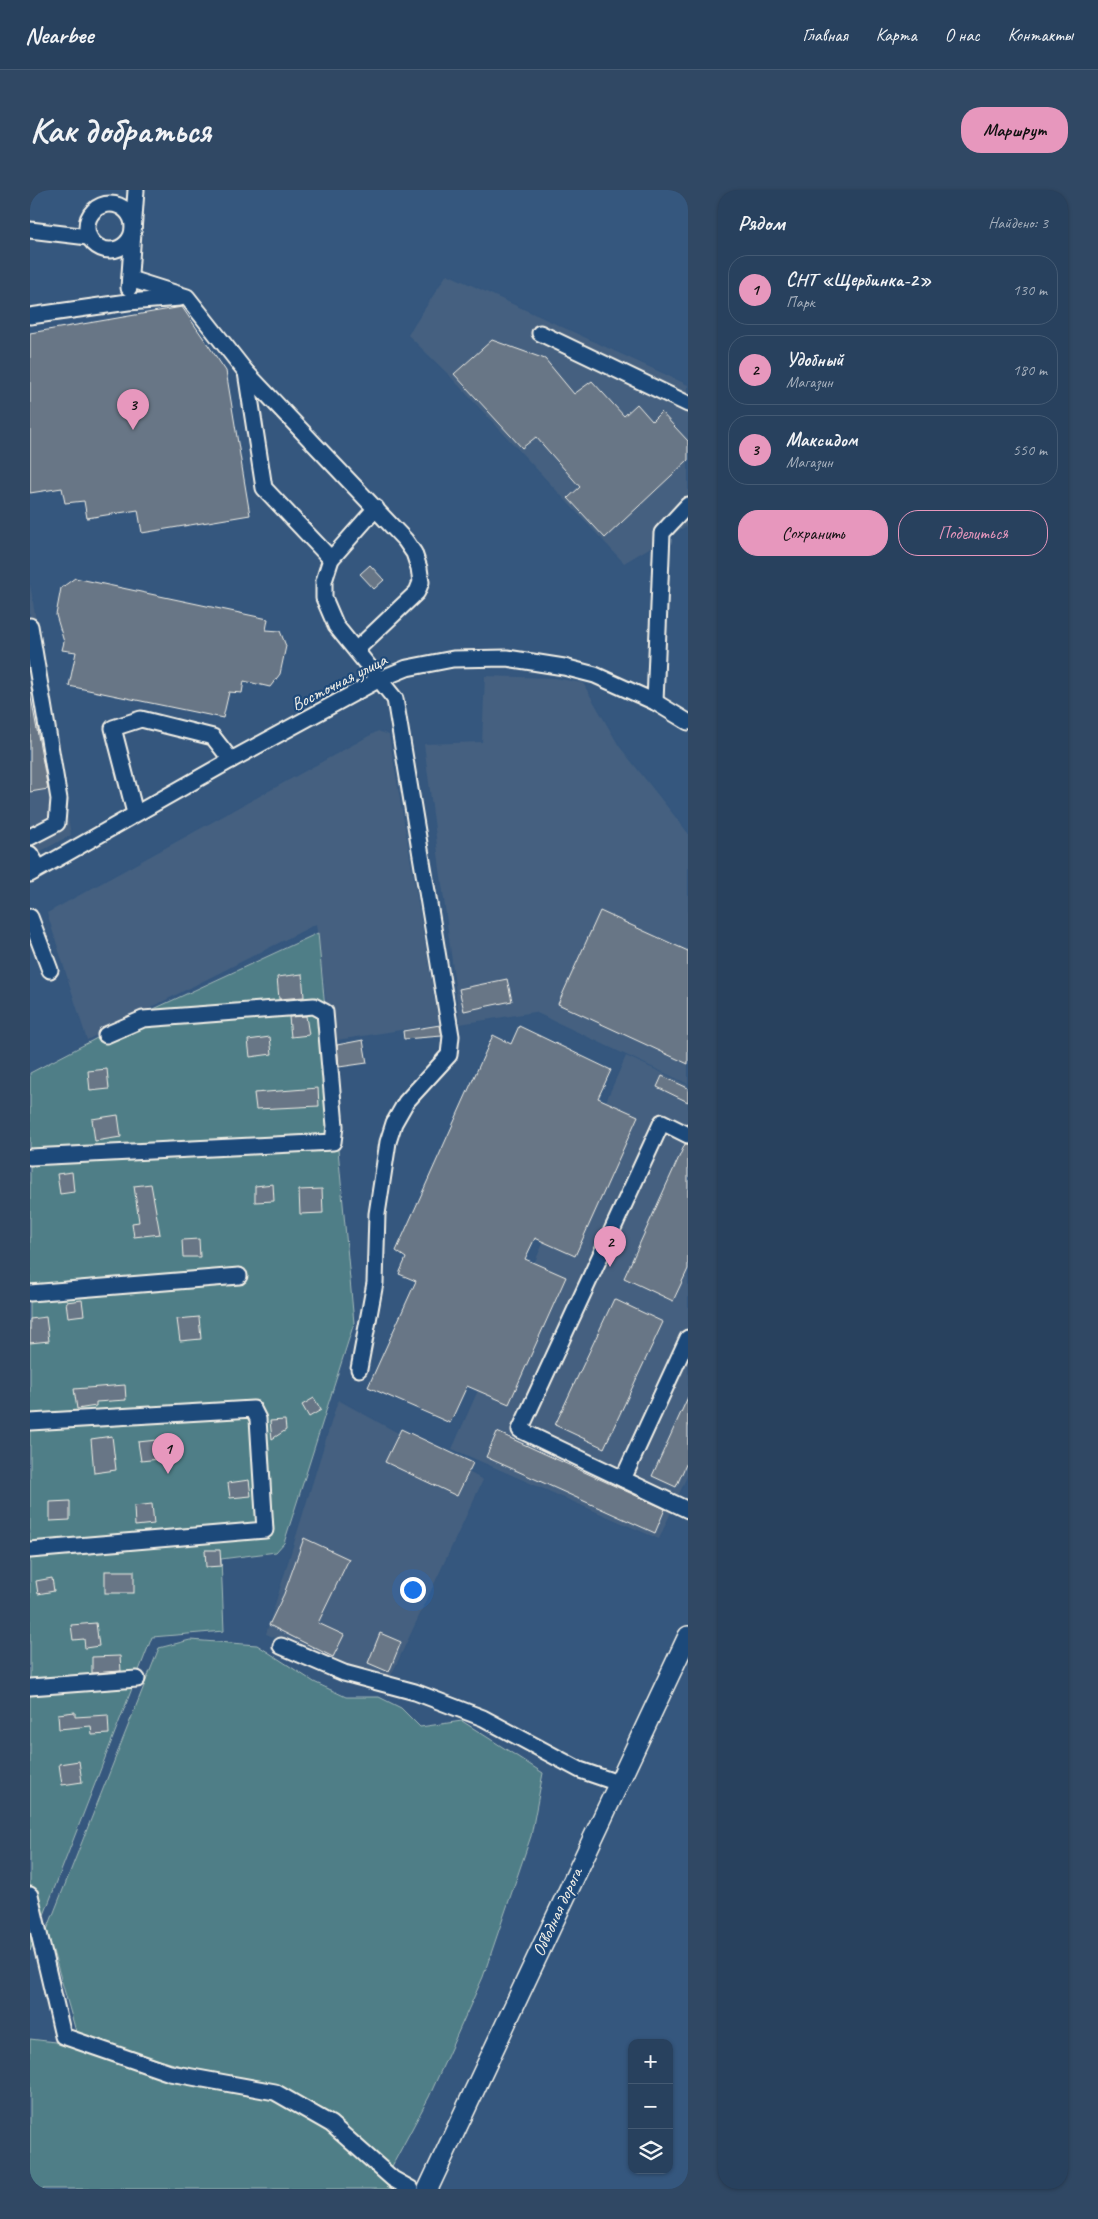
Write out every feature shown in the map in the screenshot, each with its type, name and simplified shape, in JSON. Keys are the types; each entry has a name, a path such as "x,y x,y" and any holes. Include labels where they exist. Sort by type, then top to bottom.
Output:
{"main road":[{"name":"Обводная дорога","path":"428,2189 688,1636"}],"street":[{"path":"128,302 136,190"},
{"path":"104,204 115,204 126,208 132,217 133,230 128,242 121,249 108,251 95,246 88,236 86,223 90,212 104,204"},
{"path":"30,230 88,236"},
{"path":"130,278 187,297 246,372 376,508 405,540 414,553 421,582 418,592 356,650"},
{"path":"30,316 128,302 187,297"},
{"path":"540,333 688,404"},
{"path":"246,372 264,488 331,559"},
{"path":"655,702 662,533 688,505"},
{"path":"359,1369 375,1283 377,1214 388,1142 394,1123 406,1102 449,1055 451,1036 395,699 336,626 324,598 324,581 331,559 376,508"},
{"path":"30,626 59,798 57,823 30,837"},
{"name":"Восточная улица","path":"35,871 231,760 380,679 407,668 453,659 506,658 564,667 595,675 655,702 688,722"},
{"path":"136,813 113,728 140,719 213,737 231,760"},
{"path":"30,854 35,871"},
{"path":"30,917 50,970"},
{"path":"30,1157 333,1142 335,1126 325,1012 314,1006 142,1019 106,1035"},
{"path":"688,1135 662,1122 520,1430 688,1510"},
{"path":"30,1293 239,1276"},
{"path":"623,1479 688,1338"},
{"path":"30,1422 253,1409 258,1419 265,1530 30,1550"},
{"path":"281,1646 344,1673 415,1692 483,1718 580,1770 618,1783"},
{"path":"30,1687 137,1679"},
{"path":"30,1894 63,2036 170,2073 275,2092 331,2124 393,2179 411,2189"}],"shaded area":[{"path":"447,274 688,385 688,525 624,563 448,374 408,335"},
{"path":"30,584 71,835 30,857"},
{"path":"485,676 555,678 583,683 619,746 688,833 688,1084 535,1012 460,1024 424,744 482,742"},
{"path":"378,731 389,735 439,1024 331,1041 316,924 87,1040 47,913"},
{"path":"626,1056 688,1085 688,1474 659,1539 452,1449"},
{"path":"338,1400 483,1480 388,1682 266,1634"}],"green space":[{"path":"318,933 354,1323 284,1543 276,1552 221,1559 224,1631 152,1637 30,1951 30,1073 143,1014"},
{"path":"190,1640 257,1645 314,1682 346,1697 379,1697 401,1708 420,1727 462,1721 543,1773 531,1836 483,1977 429,2097 391,2168 336,2118 289,2091 224,2077 140,2055 77,2035 47,1930 159,1648"},
{"path":"30,2039 55,2042 98,2055 170,2082 260,2096 282,2104 333,2134 397,2189 30,2189"}],"building":[{"path":"182,307 226,371 250,515 142,533 138,510 87,518 84,501 65,503 62,488 30,493 30,333"},
{"path":"492,340 545,359 574,394 592,381 624,416 637,404 652,421 661,412 688,441 688,460 605,538 568,498 580,487 536,437 522,448 454,374"},
{"path":"370,565 384,580 374,589 360,574"},
{"path":"75,578 268,619 266,630 280,631 286,646 280,674 270,687 244,681 242,693 229,692 223,718 69,686 76,652 62,650 64,642 56,615 61,588"},
{"path":"30,692 48,789 30,792"},
{"path":"600,911 688,951 688,1064 558,1004"},
{"path":"302,974 304,997 279,999 277,977"},
{"path":"507,979 512,1001 464,1011 459,989"},
{"path":"306,1016 309,1035 291,1037 289,1017"},
{"path":"440,1025 442,1036 404,1039 403,1031"},
{"path":"519,1026 611,1070 598,1098 638,1116 575,1256 535,1238 525,1259 566,1277 509,1404 467,1386 450,1423 368,1387 416,1281 399,1274 406,1258 396,1251 493,1035 511,1044"},
{"path":"270,1037 272,1054 250,1057 248,1040"},
{"path":"363,1040 367,1063 339,1067 337,1045"},
{"path":"107,1069 109,1089 90,1091 88,1071"},
{"path":"662,1076 688,1088 688,1102 657,1087"},
{"path":"318,1088 319,1106 256,1109 254,1093"},
{"path":"118,1115 121,1137 95,1141 92,1119"},
{"path":"685,1144 688,1144 688,1269 673,1301 624,1278"},
{"path":"72,1172 74,1192 60,1194 57,1174"},
{"path":"151,1184 160,1234 134,1237 132,1223 139,1222 134,1186"},
{"path":"273,1184 274,1201 255,1202 255,1186"},
{"path":"322,1189 323,1213 300,1214 299,1190"},
{"path":"199,1239 200,1257 183,1257 182,1240"},
{"path":"614,1299 663,1322 604,1448 555,1425"},
{"path":"82,1300 84,1315 68,1317 66,1302"},
{"path":"46,1317 49,1341 30,1343 30,1319"},
{"path":"199,1317 201,1339 180,1341 177,1319"},
{"path":"125,1385 126,1400 96,1402 96,1406 77,1409 74,1389"},
{"path":"688,1397 688,1460 676,1487 652,1476"},
{"path":"314,1398 321,1410 309,1417 302,1405"},
{"path":"285,1420 286,1430 272,1439 270,1421"},
{"path":"401,1429 473,1463 457,1496 385,1462"},
{"path":"497,1432 665,1509 655,1533 486,1457"},
{"path":"112,1436 116,1470 94,1473 91,1439"},
{"path":"157,1440 159,1459 141,1461 138,1442"},
{"path":"249,1480 251,1496 230,1498 228,1483"},
{"path":"70,1501 70,1520 50,1521 50,1502"},
{"path":"152,1504 154,1524 135,1526 134,1506"},
{"path":"304,1538 349,1559 318,1623 344,1635 333,1657 269,1625 284,1594"},
{"path":"205,1550 220,1550 221,1566 206,1567"},
{"path":"105,1571 134,1571 134,1593 105,1593"},
{"path":"52,1578 54,1591 38,1594 36,1581"},
{"path":"96,1623 99,1646 85,1648 84,1639 73,1640 71,1625"},
{"path":"380,1633 401,1642 389,1672 368,1663"},
{"path":"120,1656 121,1671 92,1673 92,1657"},
{"path":"75,1712 75,1717 108,1715 109,1734 92,1735 91,1726 59,1729 58,1714"},
{"path":"79,1761 82,1782 62,1785 59,1764"}],"place":[{"name":"Максидом","path":"133,430"},
{"name":"Удобный","path":"610,1267"},
{"name":"СНТ «Щербинка-2»","path":"168,1474"}]}
